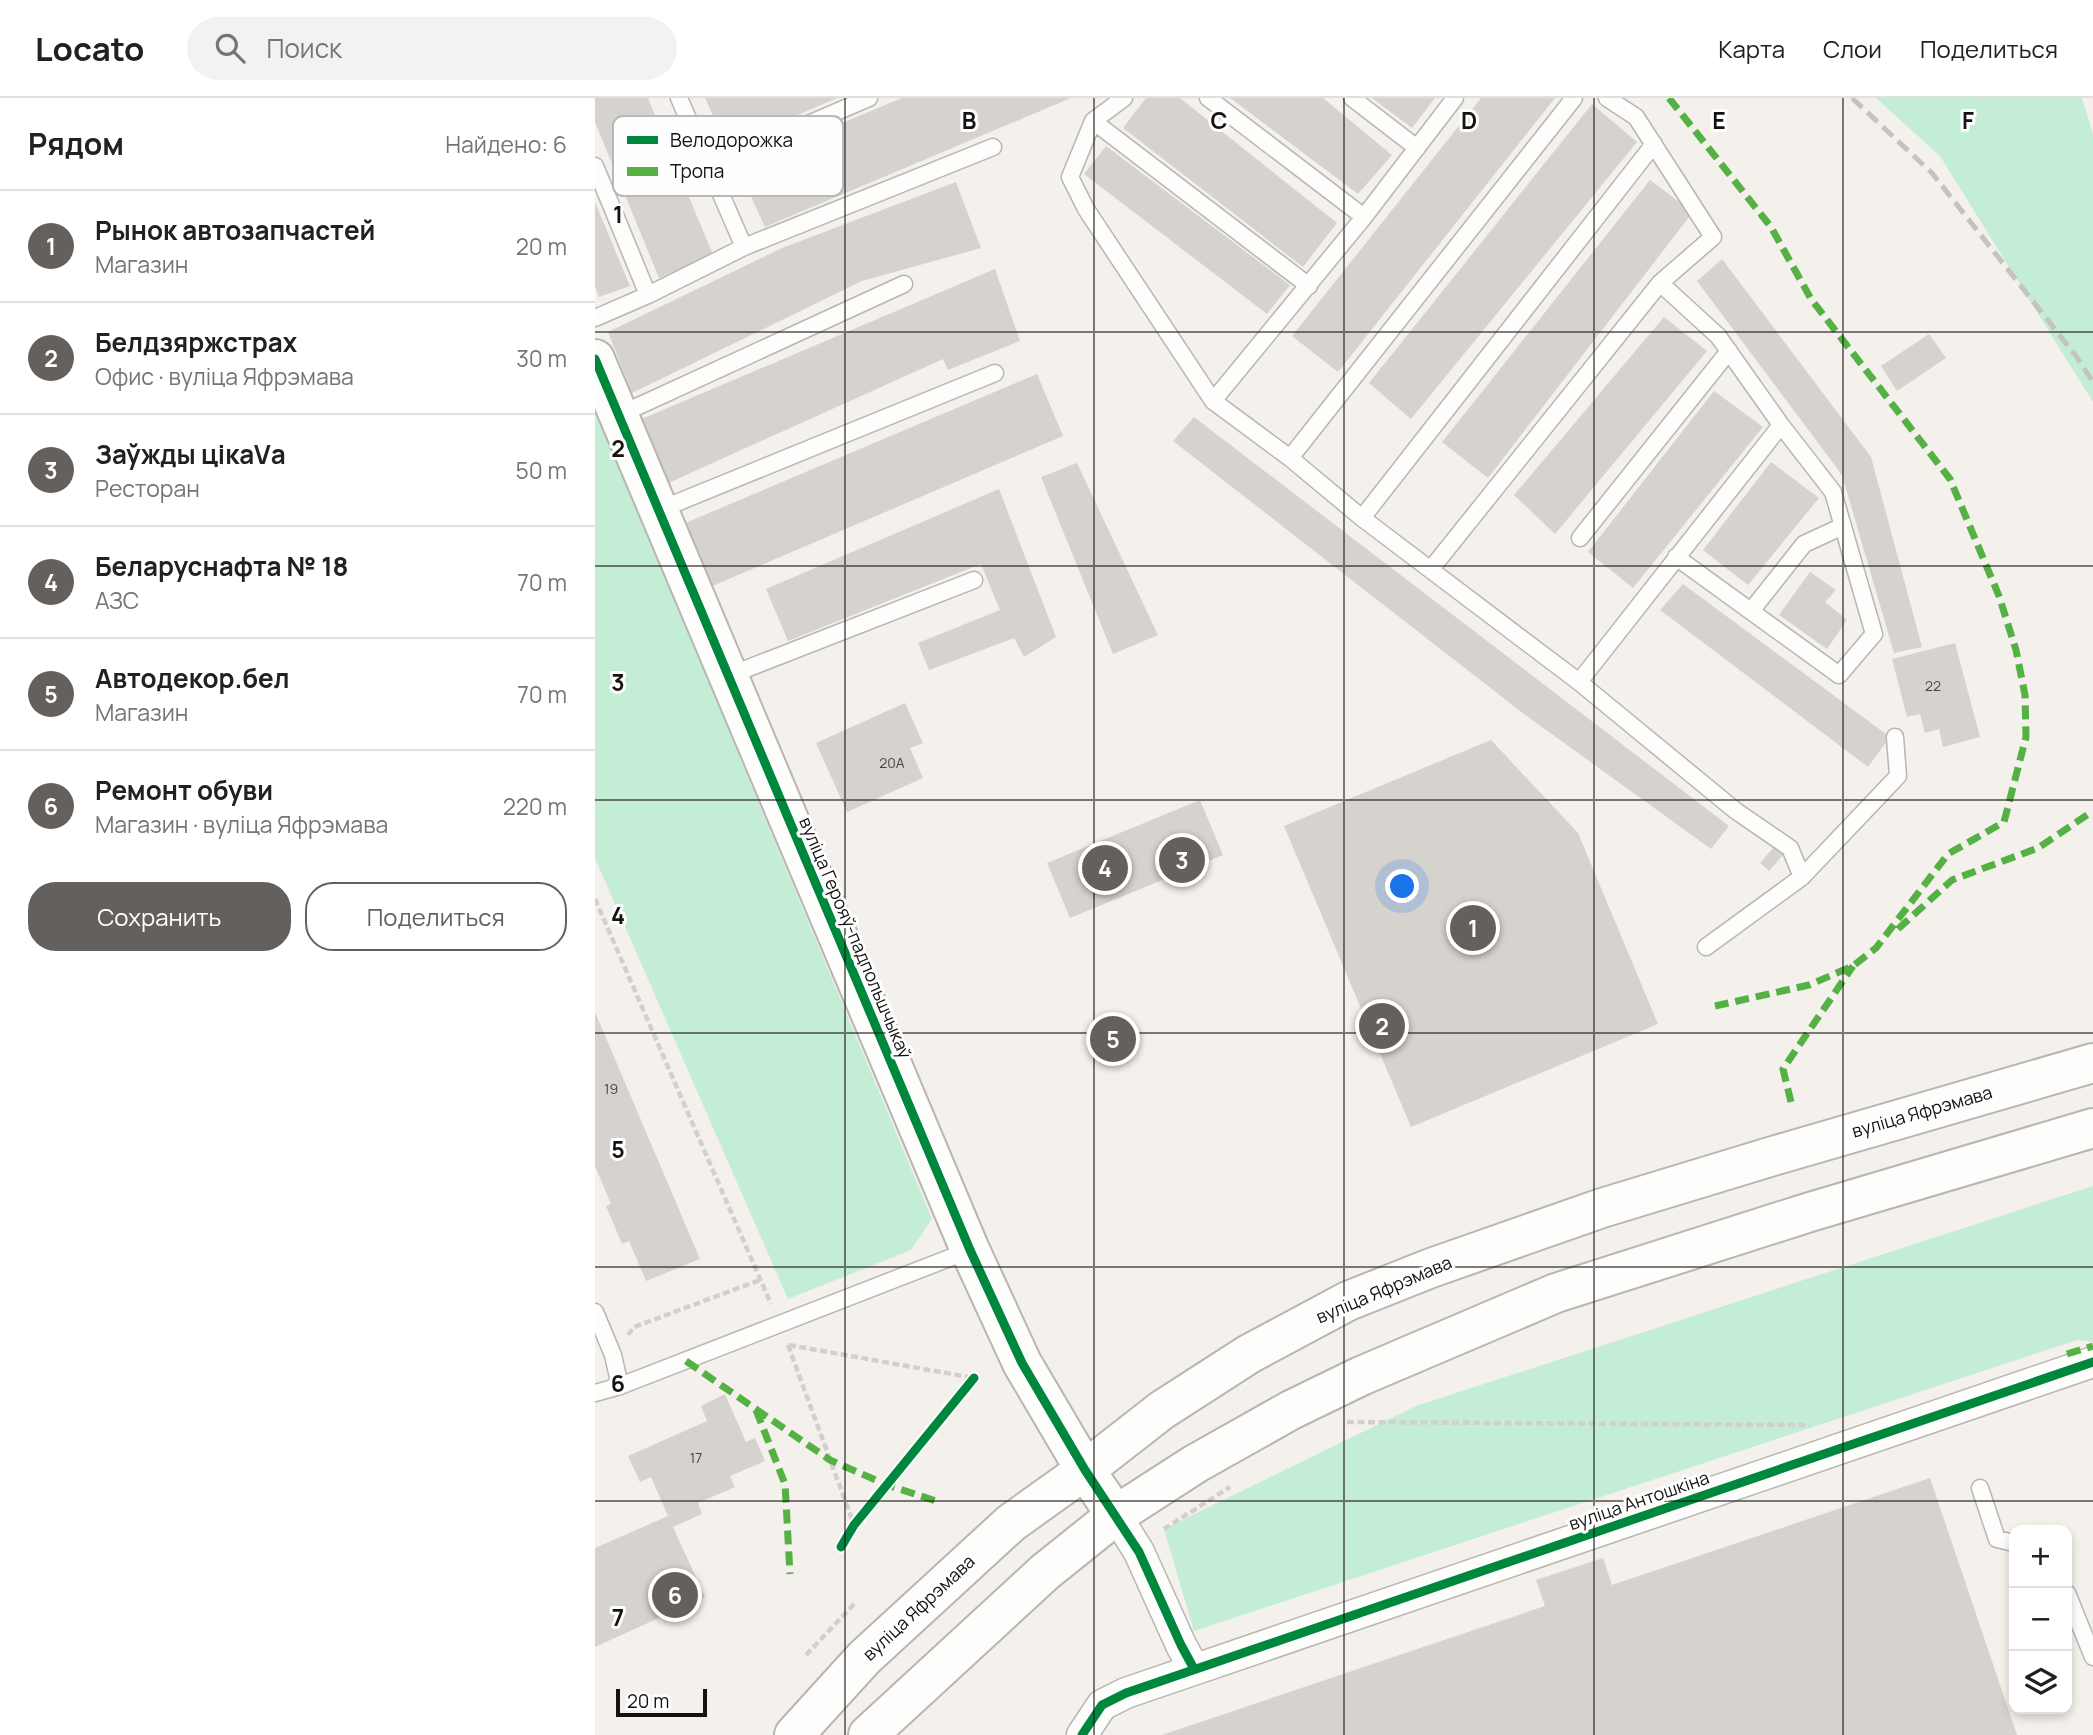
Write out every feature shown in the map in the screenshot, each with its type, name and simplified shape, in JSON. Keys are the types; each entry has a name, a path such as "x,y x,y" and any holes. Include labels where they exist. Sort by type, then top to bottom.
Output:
{"main road":[{"name":"вуліца Герояў-падпольшчыкаў","path":"595,359 969,1251 1022,1363 1084,1470 1116,1515"},
{"name":"вуліца Яфрэмава","path":"794,1735 864,1658 1001,1532 1162,1410 1249,1353 1348,1301 1419,1272 1602,1208 2093,1063"},
{"path":"868,1735 1045,1572 1116,1515 1195,1464 1291,1410 1361,1376 1556,1293 1809,1212 2093,1128"}],"street":[{"name":"вуліца Антошкіна","path":"1082,1735 1102,1705 1126,1693 2093,1362"},
{"path":"1116,1515 1139,1552 1194,1669"}],"lane":[{"path":"678,98 686,116"},
{"path":"827,116 869,98"},
{"path":"1124,98 1093,121 1070,177 1086,209 1213,401 1579,682 1736,811 1790,848 1803,877"},
{"path":"1208,98 1364,217"},
{"path":"1352,98 1417,148"},
{"path":"1213,401 1309,286 1455,98"},
{"path":"1290,458 1574,98"},
{"path":"1431,569 1660,283 1713,237 1636,117 1607,98"},
{"path":"1093,121 1309,286"},
{"path":"1362,518 1654,144"},
{"path":"595,318 744,247 993,147"},
{"path":"595,166 648,295"},
{"path":"721,196 744,247"},
{"path":"1660,283 1718,336 1781,425 1833,492 1874,634 1839,675 1676,557"},
{"path":"619,415 904,284"},
{"path":"1580,538 1729,351"},
{"path":"659,510 995,373"},
{"path":"1579,682 1781,425"},
{"path":"1751,611 1804,544 1843,526"},
{"path":"728,676 974,580"},
{"path":"1706,947 1803,877 1898,776 1895,737"},
{"path":"595,1393 620,1386 969,1251"},
{"path":"595,1312 613,1354 620,1386"},
{"path":"1980,1488 1997,1539 2009,1542"},
{"path":"2072,1605 2093,1657"}],"path":[{"path":"595,899 780,1323 854,1525"},
{"path":"613,1354 634,1327 760,1280"},
{"path":"789,1345 974,1378 854,1525 841,1547"},
{"path":"1342,1422 1818,1425"},
{"path":"806,1655 855,1604"}],"green space":[{"path":"1876,98 2082,98 2093,134 2093,402 1940,156"},
{"path":"595,410 932,1219 911,1250 788,1299 595,858"},
{"path":"2093,1186 2093,1342 2077,1340 1194,1631 1164,1529 1416,1406"}],"building":[{"path":"595,98 648,98 655,116 613,116 613,166 595,122"},
{"path":"705,98 837,98 795,116 713,116"},
{"path":"902,98 1071,98 843,194 843,123"},
{"path":"1146,98 1180,98 1337,223 1303,267 1123,128"},
{"path":"1230,98 1323,98 1392,155 1358,194"},
{"path":"1372,98 1435,98 1412,128"},
{"path":"1481,98 1555,98 1338,372 1292,336"},
{"path":"1592,104 1637,142 1411,419 1369,383"},
{"path":"1106,146 1290,285 1267,314 1084,174"},
{"path":"1650,180 1693,212 1488,478 1442,442"},
{"path":"956,182 981,248 862,281 632,393 608,332 782,248"},
{"path":"625,196 689,196 713,255 659,278"},
{"path":"751,196 839,196 765,227"},
{"path":"595,202 630,286 599,297 595,286"},
{"path":"1722,259 1871,457 1922,647 1894,653 1842,475 1697,281"},
{"path":"995,269 1020,341 948,370 943,359 664,485 637,421"},
{"path":"1664,317 1707,351 1555,534 1514,495"},
{"path":"1929,334 1946,358 1897,391 1881,366"},
{"path":"1037,374 1063,436 710,587 683,524"},
{"path":"1714,391 1763,427 1633,588 1588,552"},
{"path":"1194,417 1729,826 1711,849 1524,714 1173,441"},
{"path":"1771,462 1819,498 1748,585 1703,550"},
{"path":"1077,463 1158,635 1113,654 1041,477"},
{"path":"999,489 1056,637 1024,657 1014,638 929,670 918,643 1000,610 981,564 788,641 766,589"},
{"path":"1810,572 1836,590 1825,602 1847,620 1827,649 1779,615"},
{"path":"1683,584 1890,737 1868,767 1660,610"},
{"path":"1955,643 1980,737 1943,747 1939,729 1925,733 1920,714 1907,717 1892,659"},
{"path":"905,703 923,743 910,748 923,778 847,812 816,743"},
{"path":"1491,740 1578,833 1658,1024 1411,1127 1284,826"},
{"path":"1200,800 1223,855 1070,918 1047,863"},
{"path":"1775,846 1784,854 1769,871 1760,863"},
{"path":"595,1012 700,1259 646,1281 629,1241 622,1244 606,1206 611,1204 595,1166"},
{"path":"725,1394 746,1442 755,1438 765,1461 730,1476 735,1487 698,1503 702,1514 673,1527 705,1597 595,1647 595,1548 668,1516 651,1477 640,1482 628,1456 707,1421 701,1406"},
{"path":"1930,1478 2017,1735 1162,1735 1545,1606 1536,1580 1603,1558 1612,1585"}],"railway":[{"path":"1852,98 1932,173 2076,356 2093,382"}],"marked path":[{"path":"1669,98 1771,227 1811,299 1950,479 1999,596 2016,650 2025,695 2026,737 2004,822 1948,854 1876,948 1853,966 1809,985 1715,1006"},
{"path":"1898,929 1952,880 2038,848 2093,811"},
{"path":"1791,1102 1783,1069 1853,966"},
{"path":"2067,1354 2093,1346"},
{"path":"686,1361 830,1460 887,1485 936,1501"},
{"path":"756,1410 785,1484 790,1574"}],"cycle path":[{"path":"595,359 970,1250 1022,1363 1085,1470 1139,1552 1194,1669"},
{"path":"1082,1735 1102,1705 1126,1693 2093,1362"},
{"path":"841,1547 854,1525 974,1378"}],"place":[{"name":"Заўжды цікаVа","path":"1182,860"},
{"name":"Беларуснафта № 18","path":"1105,868"},
{"name":"Рынок автозапчастей","path":"1473,928"},
{"name":"Белдзяржстрах","path":"1382,1026"},
{"name":"Автодекор.бел","path":"1113,1039"},
{"name":"Ремонт обуви","path":"675,1595"}]}
